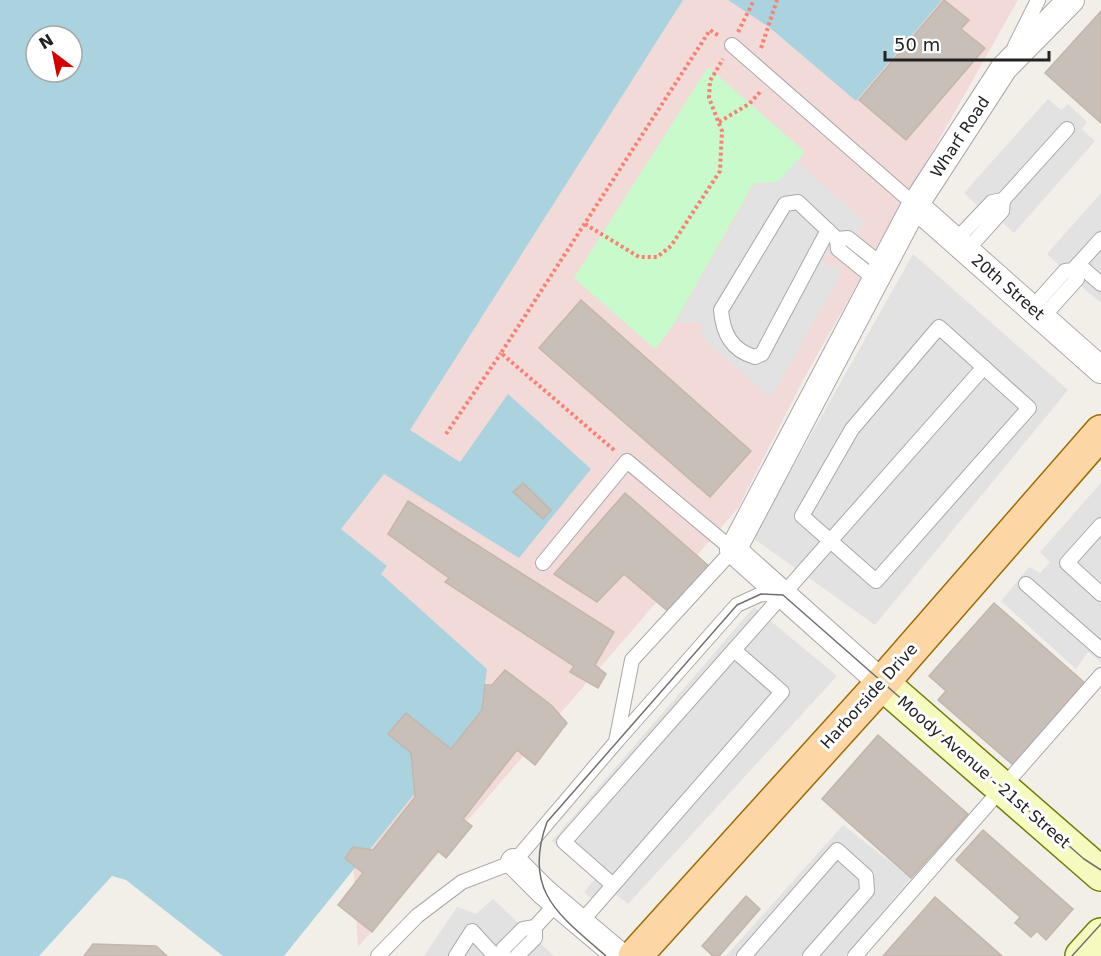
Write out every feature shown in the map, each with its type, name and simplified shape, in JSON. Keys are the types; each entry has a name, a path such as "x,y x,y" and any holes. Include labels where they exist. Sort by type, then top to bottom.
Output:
{"main road":[{"name":"Harborside Drive","path":"635,956 882,683 1101,432"},
{"name":"Moody Avenue - 21st Street","path":"882,683 1101,874"},
{"path":"1083,956 1101,935"}],"street":[{"name":"Wharf Road","path":"733,550 915,205 1004,68 1071,0"},
{"name":"20th Street","path":"915,205 1101,369"},
{"name":"Moody Avenue - 21st Street","path":"733,550 882,683"},
{"path":"514,862 557,903 620,956"}],"lane":[{"name":"Wharf Road","path":"1004,68 1038,0"},
{"path":"732,45 915,205"},
{"path":"961,246 992,202 1003,200 1067,129"},
{"path":"832,235 762,354 755,357 748,355 731,344 723,328 721,310 785,204 798,202 832,235 838,249 878,272"},
{"path":"1037,313 1065,271 1076,267 1101,239"},
{"path":"1076,267 1101,284"},
{"path":"939,327 984,367 1029,408 876,581 802,516 852,429 939,327"},
{"path":"614,885 564,842 984,367"},
{"path":"543,563 627,461 733,550 632,660 616,742"},
{"path":"1101,525 1067,563 1101,594"},
{"path":"1026,584 1101,650"},
{"path":"378,956 417,916 462,882 514,862 737,605 761,594 783,595"},
{"path":"581,922 782,692 734,650"},
{"path":"855,956 1101,675"},
{"path":"744,956 837,850 866,876 867,891 810,956"},
{"path":"504,956 503,949 523,929 535,927 557,903"},
{"path":"517,956 535,938 535,927"},
{"path":"456,956 472,931 495,956"}],"path":[{"path":"585,224 639,257 652,258 661,255 684,229 720,171 722,131 709,98 710,81 732,45 754,0"},
{"path":"769,27 777,0"},
{"path":"446,434 710,30 732,45"},
{"path":"719,122 749,104 771,79"},
{"path":"501,353 627,461"}],"shaded area":[{"path":"628,0 1018,0 807,373 738,508 358,947 324,374"},
{"path":"1048,99 1061,110 1068,104 1087,122 1082,129 1095,141 1014,233 1002,222 993,231 973,212 978,206 964,193"},
{"path":"797,161 865,222 855,236 864,248 850,265 839,255 832,253 823,258 824,265 839,266 840,276 771,398 707,343 701,333 703,323 675,323 755,184 778,182"},
{"path":"1101,193 1101,303 1081,286 1070,298 1048,280 1060,266 1047,254"},
{"path":"913,254 1068,390 875,625 753,538"},
{"path":"1101,483 1101,662 1088,652 1076,669 1001,601 1029,567 1040,573 1050,562 1040,552"},
{"path":"754,607 837,676 628,904 615,894 603,909 584,892 595,879 552,841"},
{"path":"843,825 911,878 845,956 726,956"},
{"path":"493,899 554,956 424,956 457,907 476,914"}],"green space":[{"path":"708,67 805,152 778,182 754,183 672,327 655,349 574,278"}],"water":[{"path":"0,0 683,0 410,430 460,462 508,394 591,469 519,558 384,474 341,529 387,566 381,574 487,669 482,710 284,956 223,956 126,880 112,876 39,956 0,956"},
{"path":"728,0 942,0 856,101 769,27"}],"building":[{"path":"944,0 969,20 961,29 985,48 906,140 859,100"},
{"path":"1101,11 1101,123 1045,73"},
{"path":"581,300 751,451 710,497 539,348"},
{"path":"523,483 551,510 543,519 513,492"},
{"path":"625,493 710,567 670,613 624,574 597,602 554,574"},
{"path":"408,501 614,632 595,665 606,674 598,688 570,672 574,666 445,582 449,578 388,534"},
{"path":"994,603 1085,683 1013,765 938,700 946,691 929,676"},
{"path":"505,670 551,705 567,723 535,765 517,750 463,819 472,826 446,858 438,851 372,932 338,905 363,873 345,858 353,847 373,850 415,797 411,753 388,734 406,713 451,749 482,710 485,685 492,685"},
{"path":"878,735 968,814 911,878 822,799"},
{"path":"983,830 1073,909 1046,940 1037,931 1031,937 1015,923 1020,917 956,860"},
{"path":"746,896 760,909 719,956 713,956 702,946"},
{"path":"935,897 1002,956 883,956"},
{"path":"93,944 156,946 167,956 84,956"}],"tram line":[{"path":"606,956 560,914 542,884 539,866 540,846 547,822 737,605 761,594 783,595 1084,859 1101,870"},
{"path":"1072,956 1101,924"}]}
